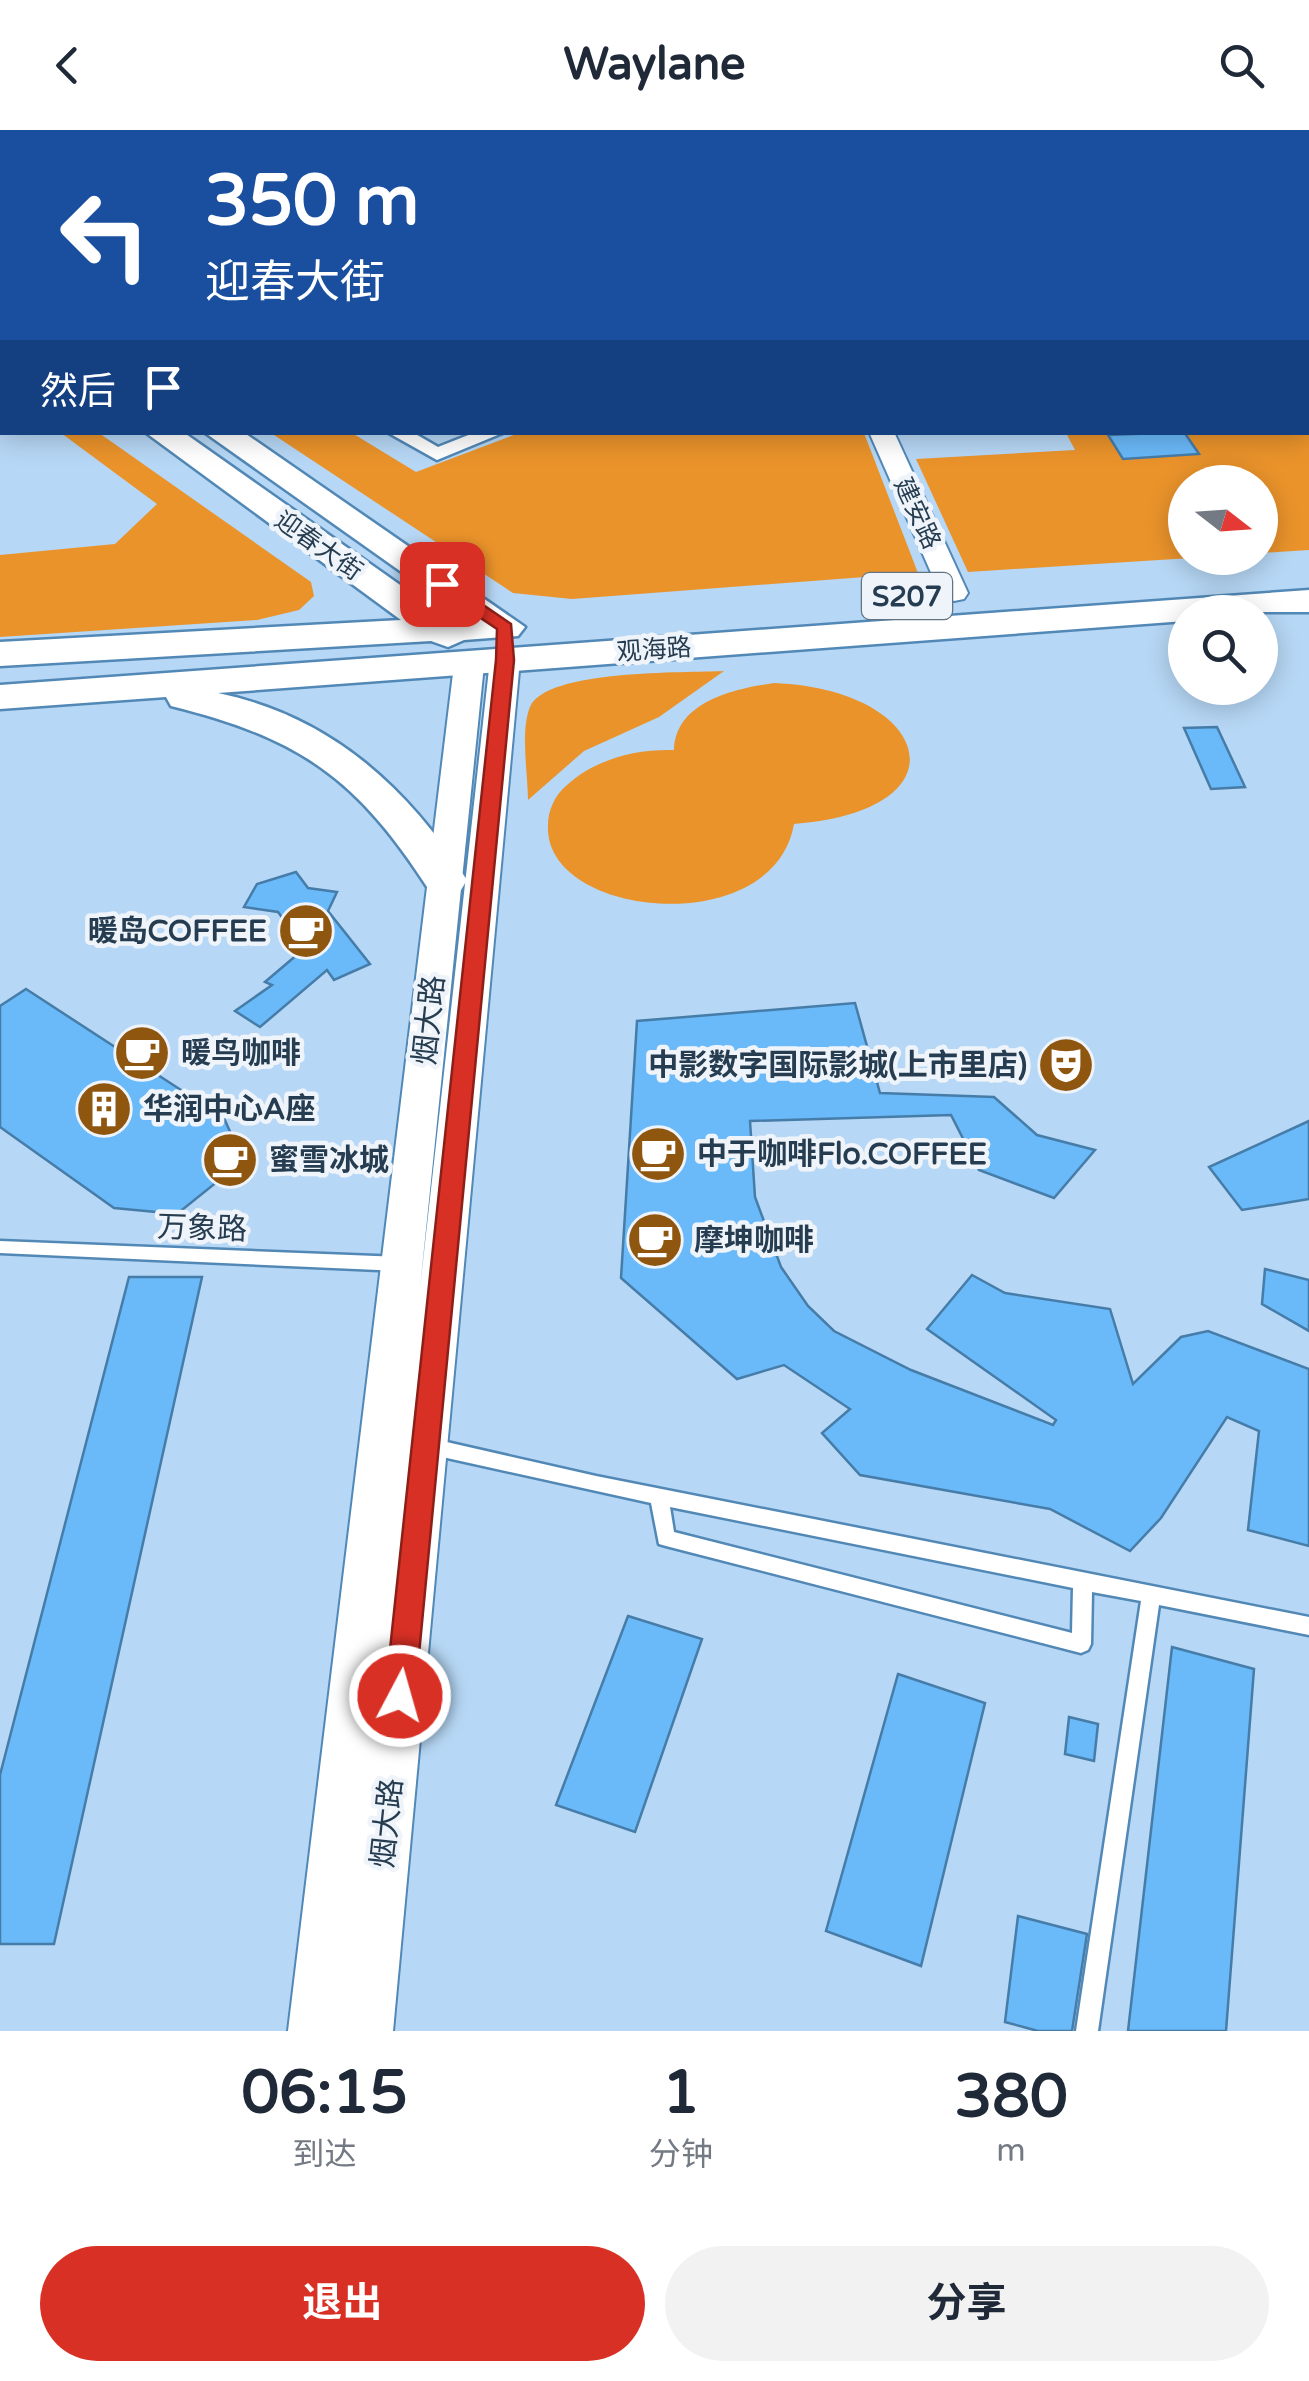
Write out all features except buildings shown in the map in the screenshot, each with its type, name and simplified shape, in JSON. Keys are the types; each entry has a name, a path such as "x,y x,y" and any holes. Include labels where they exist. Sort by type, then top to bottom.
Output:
{"main road":[{"name":"迎春大街","path":"165,435 444,631 493,651"},
{"name":"迎春大街","path":"224,435 493,651"},
{"path":"272,636 295,630 334,602 344,575 338,558"},
{"name":"观海路","path":"0,654 272,636 444,631 493,651 954,592 1309,567"},
{"name":"观海路","path":"0,697 493,651 1309,601"},
{"path":"106,687 244,710 331,752 393,804 420,834 445,880"}],"street":[{"path":"402,435 437,454 488,435"},
{"name":"建安路","path":"882,435 954,592"},
{"name":"烟大路","path":"316,2031 445,880 493,651"},
{"name":"烟大路","path":"366,2031 426,1445 493,651"}],"lane":[{"name":"万象路","path":"0,1247 402,1264"},
{"path":"426,1445 659,1497 1309,1626"},
{"path":"659,1497 666,1538 1080,1644 1083,1583"},
{"path":"1087,2031 1151,1596"}],"shaded area":[{"path":"64,435 102,435 311,582 314,596 299,610 257,620 0,637 0,555 115,544 157,504"},
{"path":"274,435 355,435 416,472 514,435 865,435 918,573 572,599 513,593"},
{"path":"1067,435 1309,435 1309,550 1278,552 1278,465 1168,465 1168,559 968,572 916,459 1075,450"},
{"path":"724,671 659,717 584,751 528,800 525,728 530,707 541,695 588,679"},
{"path":"774,683 827,690 868,706 896,727 909,750 906,775 887,797 850,814 794,824 777,861 746,887 706,901 662,904 618,897 582,881 556,857 548,819 556,798 578,776 617,757 674,750 677,733 696,709 726,694"}],"place":[{"name":"暖岛COFFEE","path":"306,931"},
{"name":"暖鸟咖啡","path":"142,1053"},
{"name":"中影数字国际影城(上市里店)","path":"1066,1065"},
{"name":"华润中心A座","path":"104,1109"},
{"name":"中于咖啡Flo.COFFEE","path":"658,1154"},
{"name":"蜜雪冰城","path":"230,1160"},
{"name":"摩坤咖啡","path":"655,1240"}],"route":[{"path":"400,1696 505,660 505,628 442,584"}]}
